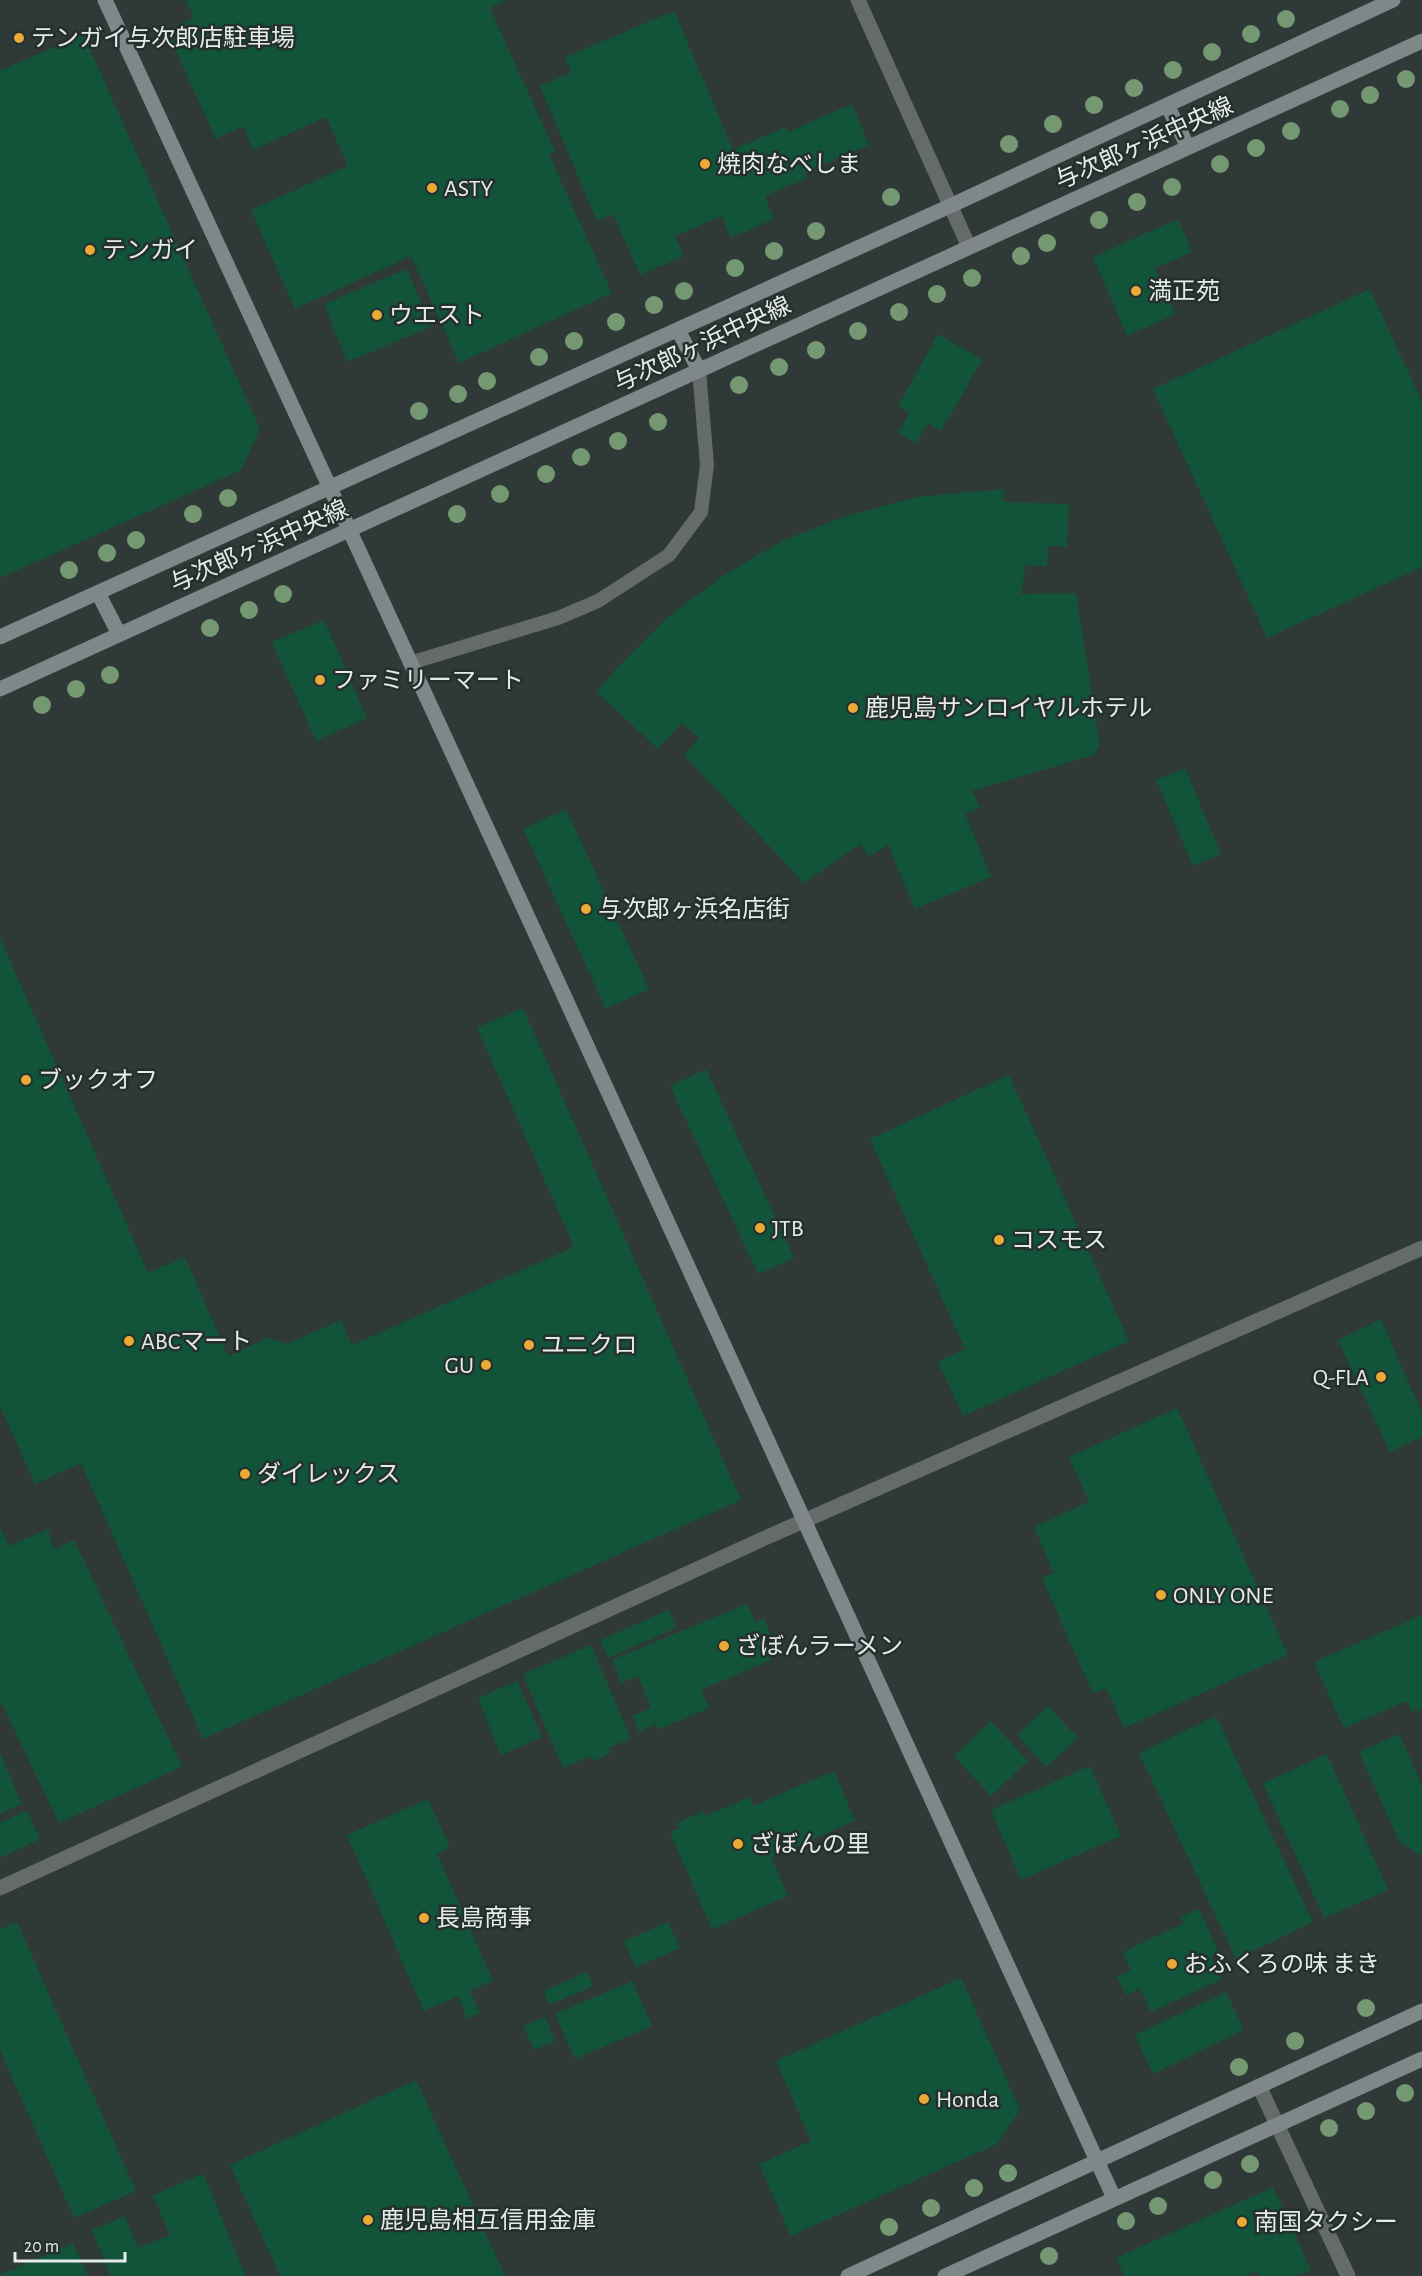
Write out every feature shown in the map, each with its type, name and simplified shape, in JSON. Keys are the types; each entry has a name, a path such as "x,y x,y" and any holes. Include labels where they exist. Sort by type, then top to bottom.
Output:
{"street":[{"path":"105,0 1114,2198"},
{"path":"858,0 969,247"},
{"name":"与次郎ヶ浜中央線","path":"0,637 950,206 1393,0"},
{"name":"与次郎ヶ浜中央線","path":"0,688 1422,41"},
{"path":"1167,105 1188,147"},
{"path":"678,330 699,370"},
{"path":"98,593 119,634"},
{"path":"0,1887 804,1521 1422,1248"},
{"path":"848,2276 1422,2011"},
{"path":"945,2276 1422,2059"},
{"path":"1259,2086 1348,2276"}],"lane":[{"path":"410,663 505,636 558,618 598,601 669,555 701,512 707,465 699,370"}],"building":[{"name":"ASTY","path":"186,0 506,0 490,8 555,152 549,155 612,293 459,363 411,256 295,309 251,210 348,166 326,117 253,150 243,126 216,139 167,31 194,18"},
{"path":"674,11 733,150 785,127 788,132 852,104 869,145 805,172 807,178 765,196 774,219 731,238 722,216 675,236 684,256 640,275 613,214 597,221 540,86 572,72 565,57"},
{"name":"テンガイ","path":"83,34 260,429 241,470 0,578 0,71"},
{"name":"満正苑","path":"1178,219 1192,252 1155,268 1175,314 1127,336 1093,257"},
{"name":"ウエスト","path":"407,269 431,327 347,362 324,304"},
{"path":"1370,289 1422,402 1422,567 1267,638 1153,389"},
{"path":"938,334 982,360 941,431 928,423 916,443 898,433 909,413 898,406"},
{"name":"鹿児島サンロイヤルホテル","path":"1004,489 1003,502 1069,504 1067,547 1048,546 1047,566 1026,565 1021,594 1076,593 1100,745 1094,755 972,791 980,808 965,814 991,877 915,909 888,845 869,857 861,844 804,883 684,755 699,738 682,723 658,749 597,692 615,670 668,617 726,574 782,541 840,518 916,497"},
{"name":"ファミリーマート","path":"324,620 367,718 316,741 272,642"},
{"path":"1185,768 1221,854 1193,866 1156,780"},
{"name":"与次郎ヶ浜名店街","path":"566,809 649,989 606,1009 523,829"},
{"path":"0,938 148,1273 185,1257 228,1356 267,1338 287,1344 341,1320 352,1345 574,1247 477,1028 523,1008 741,1500 203,1739 81,1463 35,1484 0,1406"},
{"path":"706,1069 794,1258 758,1274 670,1086"},
{"name":"コスモス","path":"1009,1075 1129,1341 963,1416 938,1361 965,1349 870,1139"},
{"name":"Q-FLA","path":"1381,1319 1422,1413 1422,1437 1390,1452 1338,1340"},
{"path":"1177,1408 1288,1655 1124,1728 1106,1688 1093,1694 1042,1578 1054,1573 1034,1527 1089,1502 1069,1457"},
{"path":"0,1527 9,1546 48,1529 54,1550 74,1540 182,1767 59,1823 0,1700"},
{"path":"747,1604 755,1622 764,1618 773,1640 764,1643 771,1660 701,1690 709,1708 658,1730 656,1724 639,1732 633,1716 651,1708 638,1676 621,1683 612,1660"},
{"path":"669,1610 676,1628 608,1658 600,1640"},
{"path":"1422,1615 1422,1708 1412,1713 1407,1701 1344,1728 1314,1662"},
{"path":"591,1645 631,1739 609,1748 611,1753 593,1761 591,1756 563,1768 523,1674"},
{"path":"517,1681 542,1737 501,1755 478,1698"},
{"path":"1048,1706 1078,1738 1046,1767 1017,1735"},
{"path":"1216,1716 1313,1922 1236,1959 1139,1753"},
{"path":"991,1721 1028,1761 991,1796 954,1756"},
{"path":"1399,1734 1422,1785 1422,1855 1400,1843 1359,1752"},
{"path":"0,1753 22,1804 0,1814"},
{"path":"1327,1754 1388,1890 1324,1918 1263,1783"},
{"path":"1090,1766 1121,1836 1021,1880 991,1810"},
{"name":"ざぼんの里","path":"834,1771 855,1821 771,1857 788,1896 712,1929 670,1832 679,1828 677,1823 704,1811 706,1816 750,1797 753,1806"},
{"name":"長島商事","path":"428,1799 450,1848 437,1854 493,1981 470,1990 480,2013 467,2019 458,1996 424,2011 347,1835"},
{"path":"27,1810 40,1839 0,1858 0,1823"},
{"path":"1199,1909 1219,1953 1211,1956 1222,1979 1151,2012 1140,1988 1126,1995 1117,1976 1131,1970 1123,1952 1184,1923 1181,1917"},
{"path":"17,1922 136,2191 74,2218 0,2050 0,1929"},
{"path":"668,1922 680,1948 636,1967 624,1941"},
{"path":"587,1972 593,1986 549,2005 544,1991"},
{"path":"961,1978 1020,2110 997,2144 791,2236 759,2164 811,2141 776,2061"},
{"path":"632,1981 652,2026 575,2059 555,2014"},
{"path":"1226,1992 1244,2030 1153,2074 1135,2035"},
{"path":"545,2017 555,2041 534,2050 523,2026"},
{"name":"鹿児島相互信用金庫","path":"416,2080 505,2276 280,2276 230,2165"},
{"path":"203,2174 246,2276 111,2276 92,2230 125,2216 138,2248 170,2235 153,2195"},
{"name":"南国タクシー","path":"1273,2187 1311,2270 1296,2276 1260,2276 1255,2272 1246,2276 1124,2276 1116,2258"},
{"path":"73,2243 88,2276 0,2276 0,2275"}],"place":[{"name":"テンガイ与次郎店駐車場","path":"19,38"},
{"name":"焼肉なべしま","path":"705,164"},
{"name":"ASTY","path":"432,188"},
{"name":"テンガイ","path":"90,250"},
{"name":"満正苑","path":"1136,291"},
{"name":"ウエスト","path":"377,315"},
{"name":"ファミリーマート","path":"320,680"},
{"name":"鹿児島サンロイヤルホテル","path":"853,708"},
{"name":"与次郎ヶ浜名店街","path":"586,909"},
{"name":"ブックオフ","path":"26,1080"},
{"name":"JTB","path":"760,1228"},
{"name":"コスモス","path":"999,1240"},
{"name":"ABCマート","path":"129,1341"},
{"name":"ユニクロ","path":"529,1345"},
{"name":"GU","path":"486,1365"},
{"name":"Q-FLA","path":"1381,1377"},
{"name":"ダイレックス","path":"245,1474"},
{"name":"ONLY ONE","path":"1161,1595"},
{"name":"ざぼんラーメン","path":"724,1646"},
{"name":"ざぼんの里","path":"738,1844"},
{"name":"長島商事","path":"424,1918"},
{"name":"おふくろの味 まき","path":"1172,1964"},
{"name":"Honda","path":"924,2099"},
{"name":"鹿児島相互信用金庫","path":"368,2220"},
{"name":"南国タクシー","path":"1242,2222"}]}
